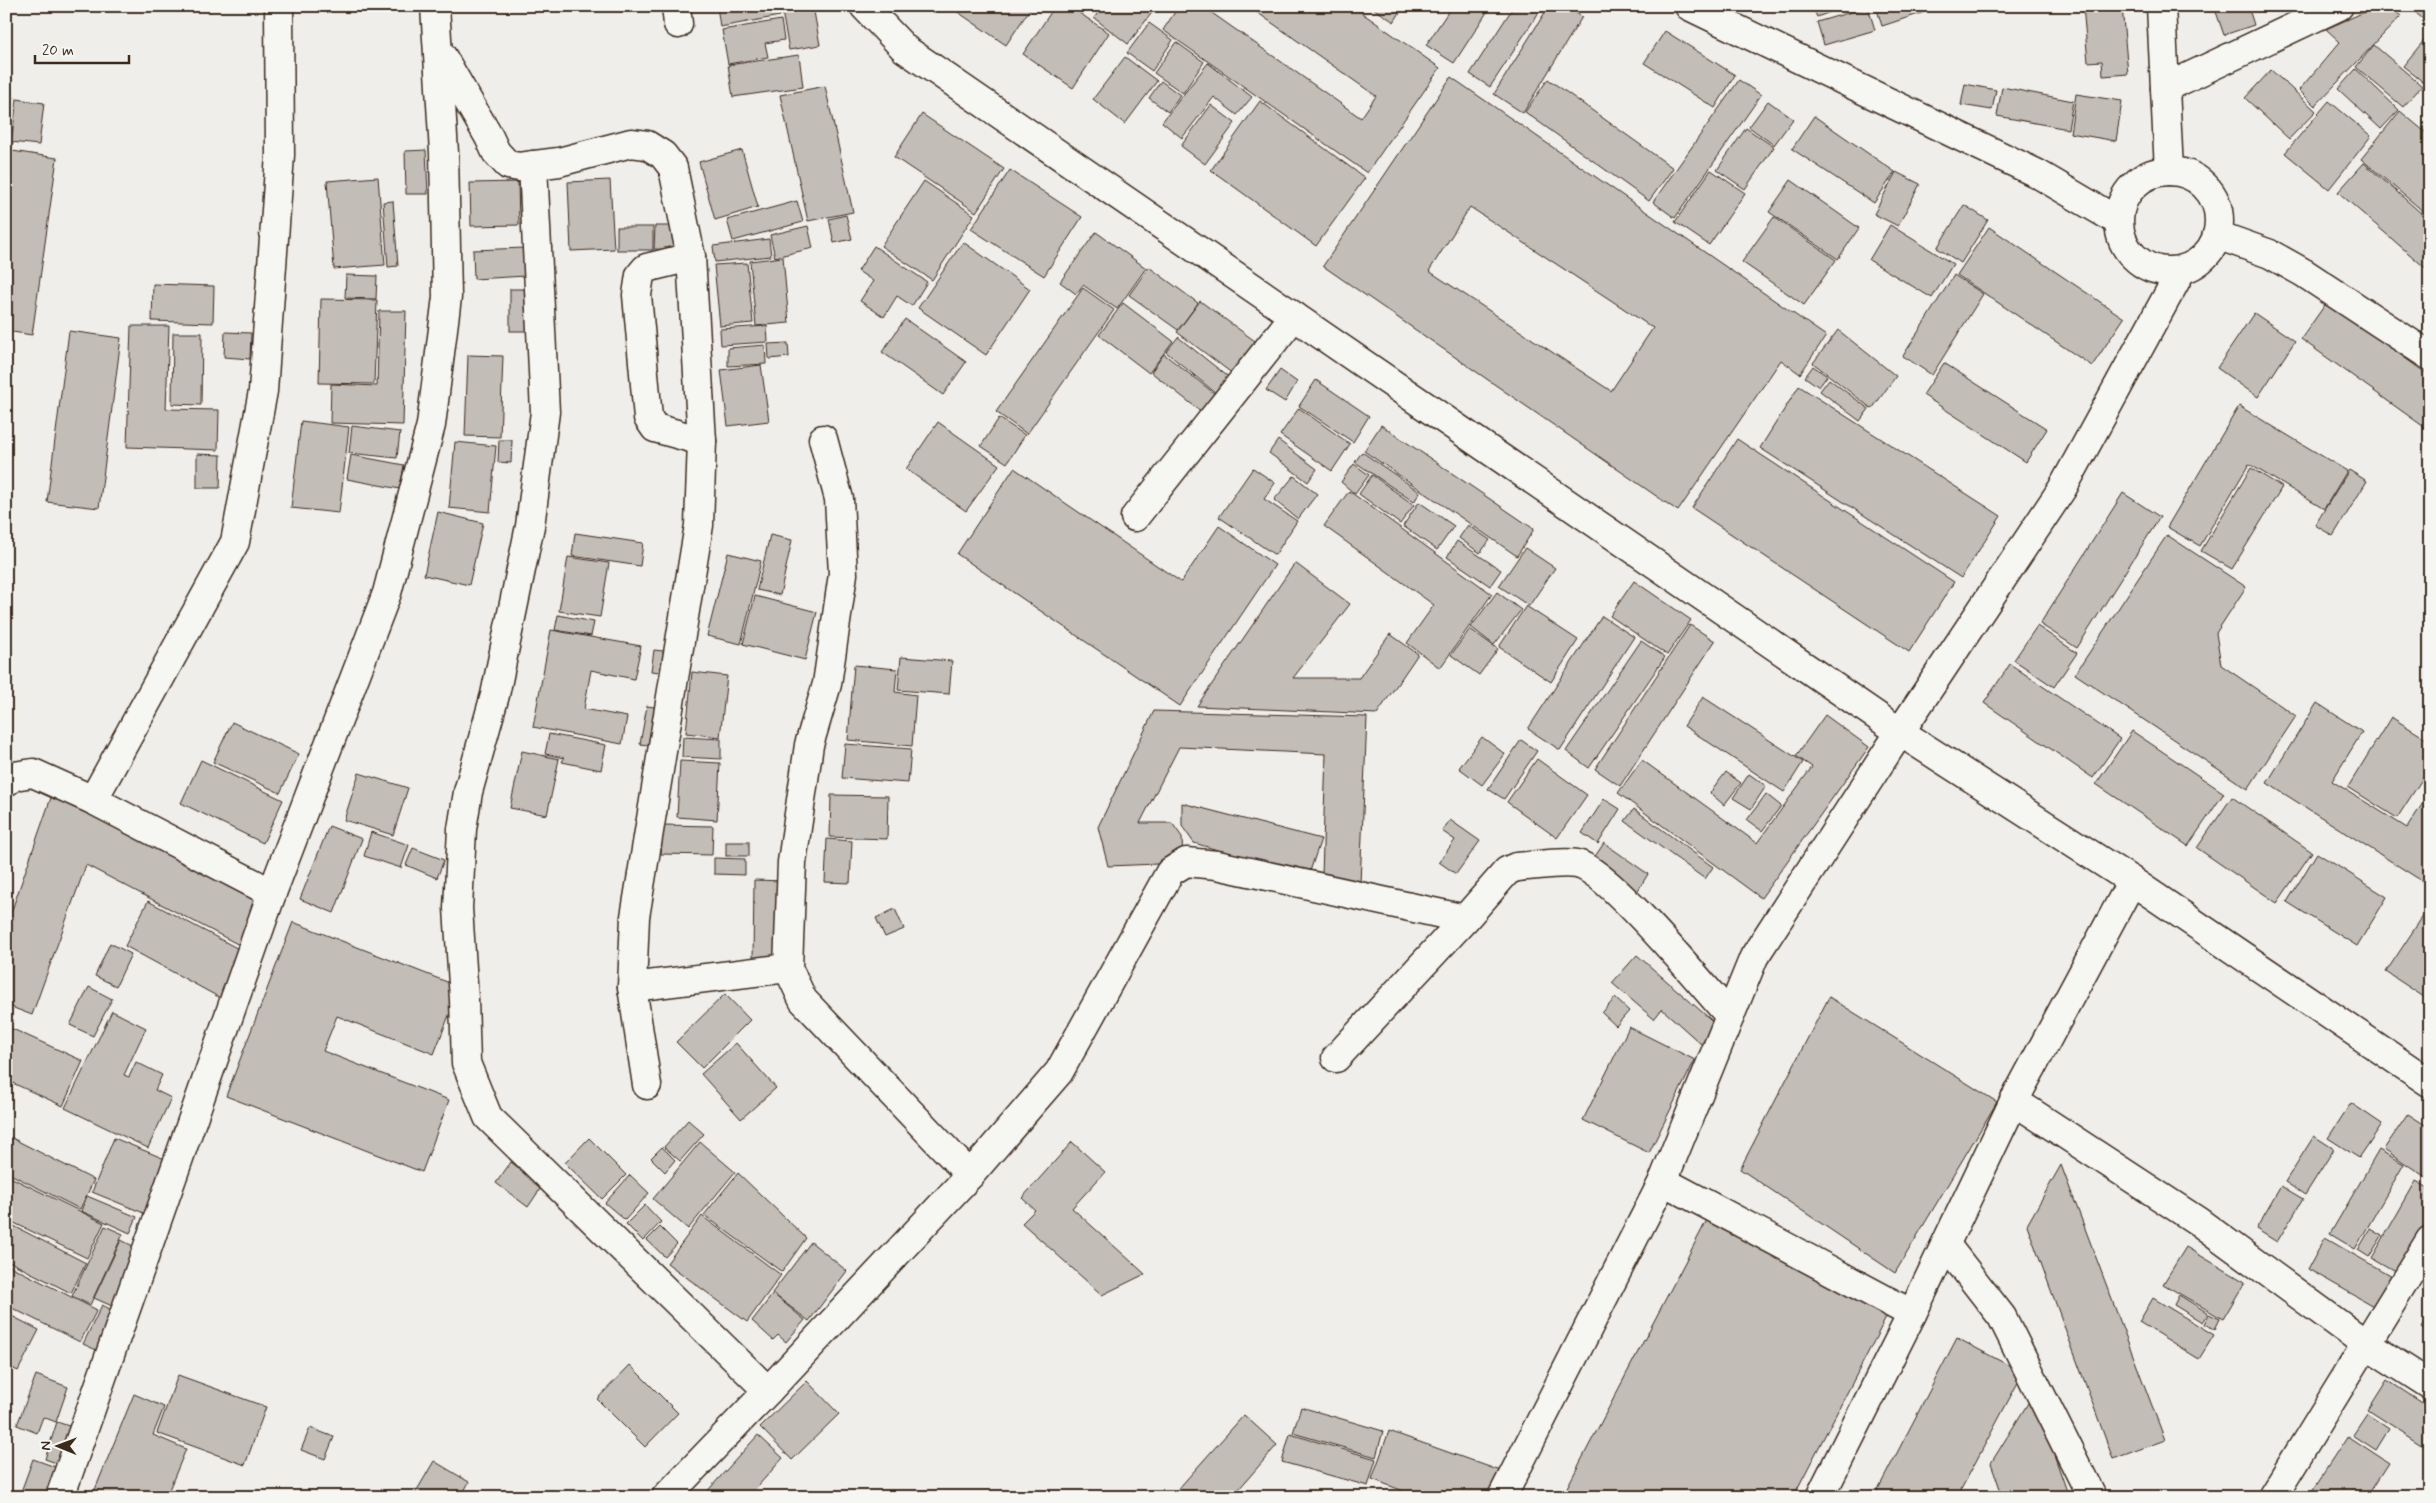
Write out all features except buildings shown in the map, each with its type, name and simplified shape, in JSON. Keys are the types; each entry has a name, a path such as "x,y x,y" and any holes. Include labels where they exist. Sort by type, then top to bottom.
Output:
{"street":[{"path":"93,800 236,542 263,391 280,155 279,6"},
{"path":"60,1497 272,893 387,592 430,425 447,297 444,153 436,6"},
{"path":"864,6 905,49 1900,732 2132,880 2430,1083"},
{"path":"1689,6 2038,174 2118,221"},
{"path":"2161,6 2169,171"},
{"path":"2165,88 2339,6"},
{"path":"439,50 496,152 508,165 518,167 559,162 631,143 647,146 663,155 673,168 691,257 702,441 698,525 691,582 644,854 635,917 632,987 647,1085"},
{"path":"533,165 545,412 530,526 495,695 468,792 462,829 458,908 466,1063 488,1116 768,1392"},
{"path":"2169,171 2195,178 2205,186 2218,209 2220,222 2212,248 2204,258 2181,271 2168,272 2143,265 2132,257 2120,234 2118,221 2125,195 2134,185 2144,177 2169,171"},
{"path":"2217,235 2270,254 2304,273 2430,356"},
{"path":"691,257 646,268 640,275 637,295 648,418 655,428 702,441"},
{"path":"1502,1497 1663,1181 1754,957 1900,732 2062,489 2181,271"},
{"path":"1135,517 1294,316"},
{"path":"823,439 839,499 843,574 827,684 810,745 792,862 788,968 804,1000 970,1175"},
{"path":"6,782 14,776 33,773 93,800 272,893"},
{"path":"666,1497 768,1392 970,1175 1060,1072 1170,872 1186,862 1218,865 1465,919"},
{"path":"1336,1058 1508,871 1516,867 1576,864 1590,869 1623,897 1730,1016"},
{"path":"1820,1497 1946,1245 2014,1101 2132,880"},
{"path":"632,987 788,968"},
{"path":"2014,1101 2200,1222 2366,1344 2430,1384"},
{"path":"1663,1181 1912,1314"},
{"path":"2272,1497 2430,1240"},
{"path":"1946,1245 2002,1317 2092,1497"}]}
